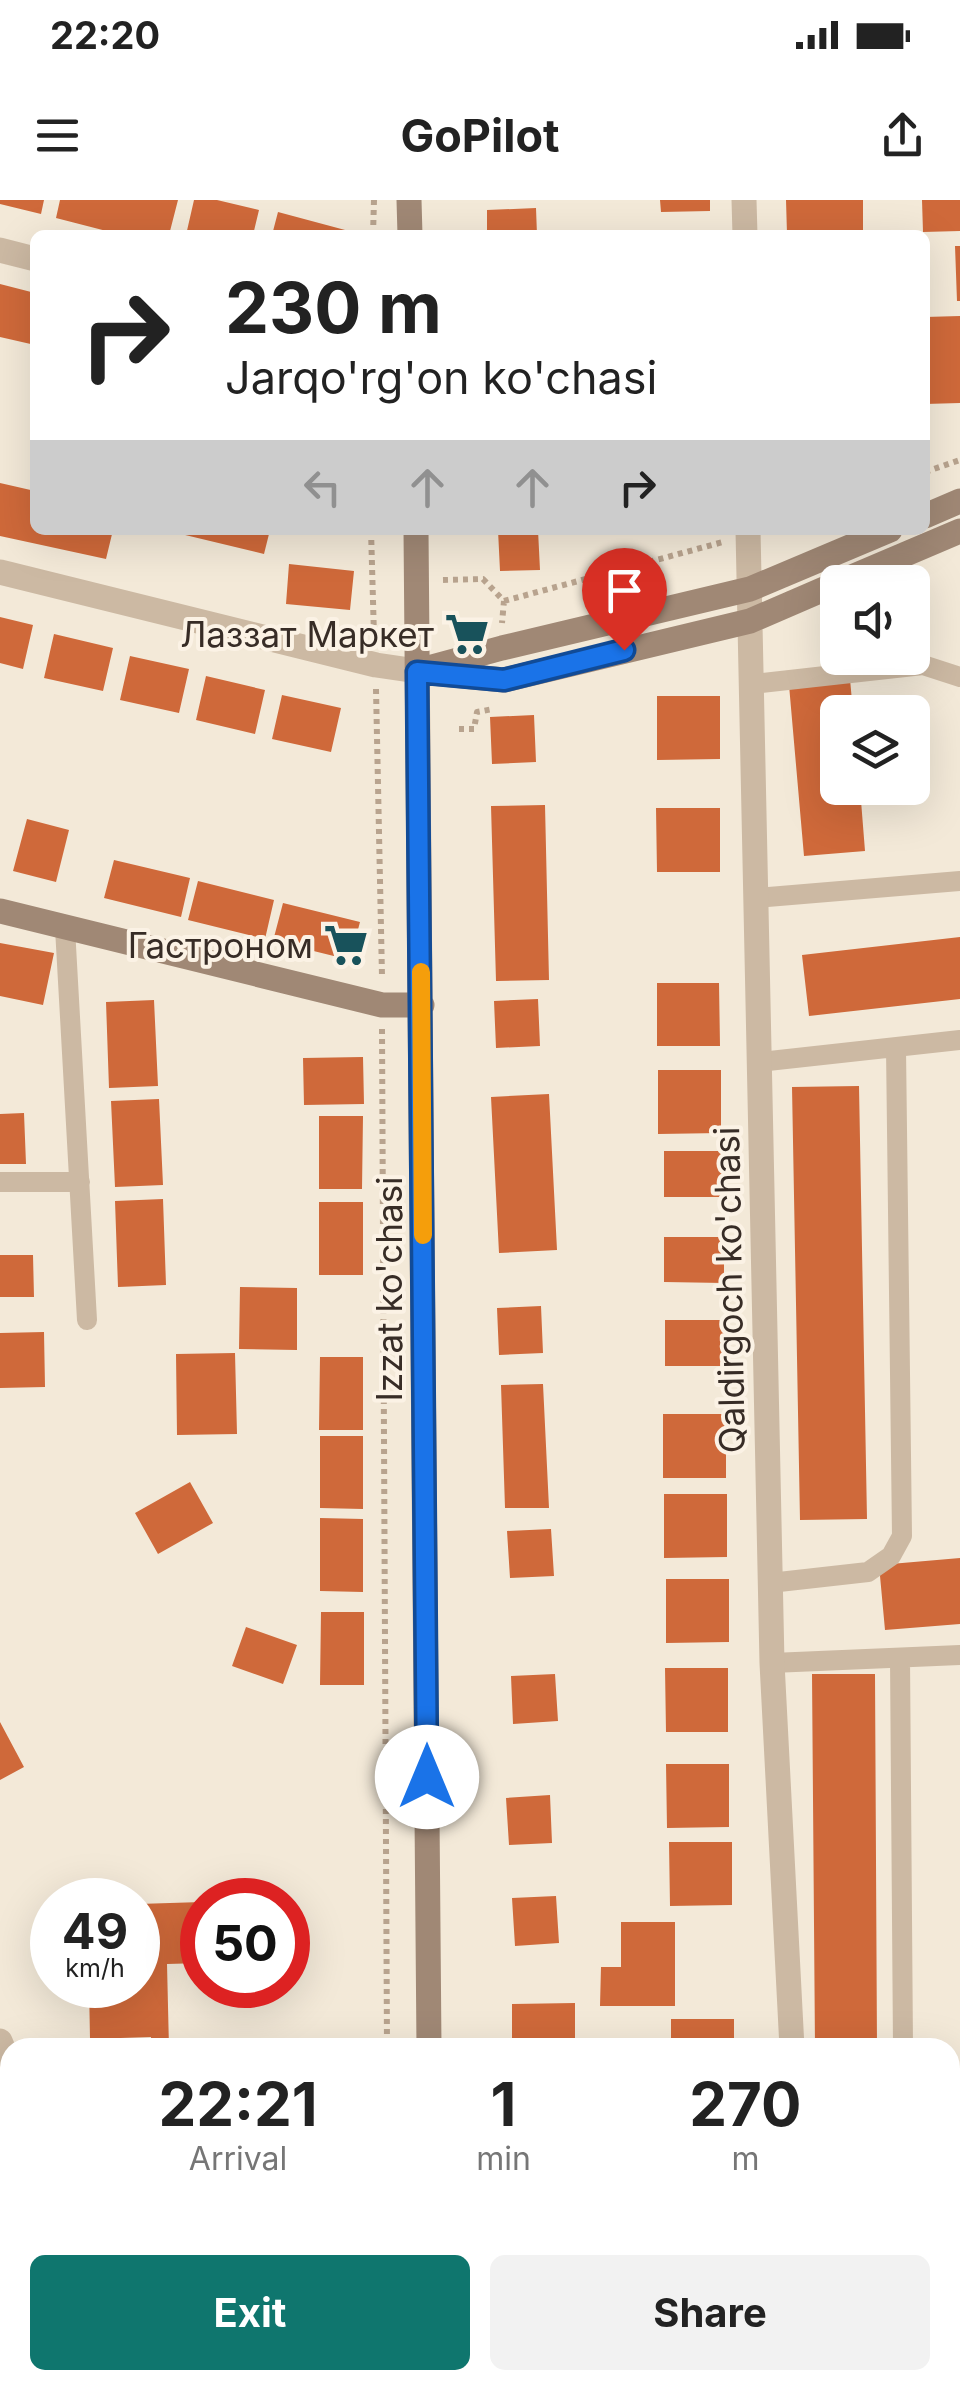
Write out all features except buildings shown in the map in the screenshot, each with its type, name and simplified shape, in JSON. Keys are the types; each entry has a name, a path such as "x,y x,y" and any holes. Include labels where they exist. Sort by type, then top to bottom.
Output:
{"main road":[{"path":"409,200 410,230"},
{"path":"930,514 960,501"},
{"path":"881,565 960,531"},
{"name":"Izzat ko'chasi","path":"416,535 429,2038"},
{"path":"417,672 750,589 878,535"},
{"path":"417,672 504,680 750,620 820,591"},
{"path":"0,912 382,1005 422,1006"}],"street":[{"path":"744,200 744,230"},
{"path":"0,250 30,258"},
{"name":"Qaldirgoch ko'chasi","path":"748,535 772,1663 791,2038"},
{"path":"0,572 417,672"}],"lane":[{"path":"752,684 923,665 960,677"},
{"path":"756,898 960,881"},
{"path":"65,928 87,1320"},
{"path":"760,1062 960,1040"},
{"path":"770,1583 868,1572 891,1556 902,1536 896,1048"},
{"path":"0,1182 80,1182"},
{"path":"772,1663 960,1655"},
{"path":"900,1658 904,2038"}],"path":[{"path":"372,230 374,200"},
{"path":"930,470 960,460"},
{"path":"371,535 380,721 387,2038"},
{"path":"504,601 737,535"},
{"path":"459,579 483,580 504,601"},
{"path":"501,626 504,601"},
{"path":"460,729 474,729 477,712 506,707"}],"slow traffic":[{"path":"421,972 423,1235"}],"place":[{"name":"Лаззат Маркет","path":"467,634"},
{"name":"Гастроном","path":"346,945"}],"route":[{"path":"427,1777 417,672 504,680 624,650"}]}
